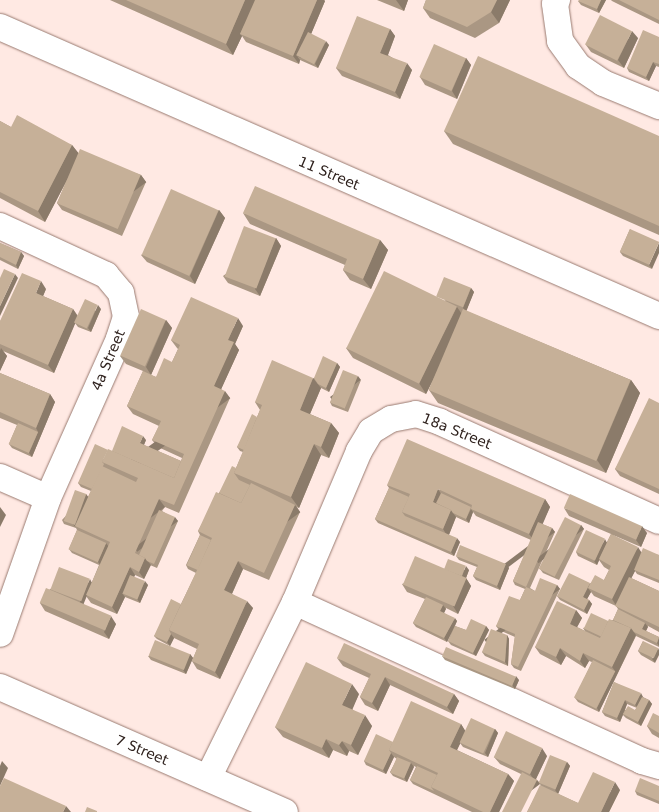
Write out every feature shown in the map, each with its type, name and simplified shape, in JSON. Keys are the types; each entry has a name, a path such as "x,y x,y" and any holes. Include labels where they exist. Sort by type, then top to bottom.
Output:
{"street":[{"path":"557,0 555,4 560,41 578,66 603,83 659,106"},
{"name":"11 Street","path":"0,28 659,316"},
{"name":"4a Street","path":"0,226 106,275 122,293 126,316 119,339 48,498 0,634"},
{"name":"18a Street","path":"208,778 295,602 358,451 371,431 391,418 416,414 440,422 659,521"},
{"path":"0,477 48,498"},
{"path":"295,602 659,766"},
{"name":"7 Street","path":"0,686 285,812"}],"building":[{"path":"126,0 245,0 226,44"},
{"path":"255,0 317,0 293,56 240,34"},
{"path":"426,0 497,0 491,12 467,27 423,8"},
{"path":"579,0 601,0 597,9"},
{"path":"619,0 659,0 659,20"},
{"path":"600,15 632,31 617,61 585,44"},
{"path":"357,16 390,29 380,53 407,63 395,92 336,68"},
{"path":"643,30 659,37 659,64 653,62 646,77 627,68"},
{"path":"308,32 326,41 314,64 296,55"},
{"path":"434,44 466,58 451,91 419,77"},
{"path":"478,56 659,136 659,226 444,131"},
{"path":"17,115 72,145 38,211 0,192 0,121 11,127"},
{"path":"80,149 141,175 118,229 57,203"},
{"path":"255,186 380,240 363,279 343,270 347,259 243,213"},
{"path":"171,189 219,210 189,276 142,255"},
{"path":"244,226 276,238 256,289 225,276"},
{"path":"630,229 659,242 649,265 620,252"},
{"path":"0,243 21,252 16,265 0,257"},
{"path":"4,269 15,274 0,306 0,278"},
{"path":"384,271 457,307 419,384 346,348"},
{"path":"22,273 41,281 36,293 73,309 48,365 0,344 0,321"},
{"path":"444,277 471,288 463,307 436,296"},
{"path":"191,297 238,318 228,340 234,342 214,386 225,391 174,505 159,499 135,553 145,558 139,572 130,567 112,607 86,595 110,542 75,526 102,466 136,482 138,478 102,462 108,449 174,478 184,454 152,440 161,421 127,406 143,371 156,377 164,358 172,362 180,345 171,340"},
{"path":"85,299 98,305 87,328 74,323"},
{"path":"141,309 166,320 145,367 120,356"},
{"path":"463,309 631,380 596,461 429,390"},
{"path":"323,356 337,363 326,388 318,384 314,378"},
{"path":"272,360 313,378 300,410 331,423 321,447 314,444 291,497 234,473 262,405 255,402"},
{"path":"343,370 358,376 345,408 330,402"},
{"path":"0,373 50,394 36,428 0,412"},
{"path":"649,398 659,403 659,489 615,469"},
{"path":"252,414 257,417 244,450 237,447"},
{"path":"18,423 38,432 29,453 9,444"},
{"path":"122,426 143,436 140,443 181,461 174,478 112,451"},
{"path":"407,439 545,499 529,534 471,509 472,505 438,489 433,502 451,510 443,529 402,512 410,494 387,485"},
{"path":"95,444 108,450 102,462 104,464 92,489 78,483"},
{"path":"232,466 236,468 234,473 239,480 250,485 241,503 219,493"},
{"path":"251,483 295,505 264,573 238,561 224,590 247,601 215,672 192,661 199,644 169,630 212,538 198,531 216,492 241,503"},
{"path":"389,488 409,497 402,512 405,516 457,538 451,552 375,519"},
{"path":"75,490 86,494 75,525 64,521"},
{"path":"441,493 471,507 466,519 436,503"},
{"path":"570,494 642,526 636,540 564,508"},
{"path":"159,510 175,517 154,564 139,555"},
{"path":"565,517 581,525 555,577 539,569"},
{"path":"538,522 552,528 526,587 513,581"},
{"path":"77,530 106,543 98,562 68,549"},
{"path":"586,530 605,539 595,561 576,552"},
{"path":"611,534 638,547 612,599 588,588 595,575 604,580 611,566 599,559"},
{"path":"200,535 211,540 198,570 187,565"},
{"path":"460,545 506,564 497,586 473,576 478,565 456,556"},
{"path":"643,548 659,555 659,580 634,570"},
{"path":"415,556 467,578 454,606 403,585"},
{"path":"448,559 466,566 462,576 444,569"},
{"path":"59,567 90,579 81,601 50,589"},
{"path":"569,573 590,583 583,597 589,600 584,610 557,596"},
{"path":"130,575 145,581 137,600 123,594"},
{"path":"629,577 659,591 659,627 615,606"},
{"path":"540,578 557,585 518,667 511,664 515,634 496,626 509,596 520,600 526,587 535,591"},
{"path":"46,588 111,616 105,630 40,603"},
{"path":"426,597 443,605 440,611 455,618 444,638 413,623"},
{"path":"171,599 181,604 169,630 171,634 167,642 154,636"},
{"path":"557,601 576,610 570,624 600,638 609,619 631,628 612,667 583,653 580,661 560,648 556,657 535,647"},
{"path":"618,609 645,623 642,629 659,637 657,643 613,620"},
{"path":"591,613 608,621 601,636 584,628"},
{"path":"471,619 486,626 473,653 448,641 455,626 466,630"},
{"path":"491,629 507,635 505,662 482,652"},
{"path":"155,640 190,654 184,670 149,656"},
{"path":"643,641 658,648 654,658 638,651"},
{"path":"344,643 454,694 447,707 385,677 372,703 360,697 371,674 337,658"},
{"path":"446,647 516,677 512,686 442,656"},
{"path":"593,660 615,671 596,709 574,697"},
{"path":"306,662 352,684 342,705 365,715 351,745 342,741 339,745 326,739 322,748 275,727"},
{"path":"614,682 641,693 635,705 625,700 617,718 602,712"},
{"path":"642,697 649,700 638,722 623,714 628,706 635,710"},
{"path":"411,701 461,724 450,747 508,774 490,812 483,812 431,787 438,773 389,750"},
{"path":"653,713 659,716 659,733 647,726"},
{"path":"471,718 495,729 483,753 460,742"},
{"path":"506,731 542,748 530,774 494,757"},
{"path":"376,734 393,742 389,750 391,753 383,770 364,761"},
{"path":"550,755 567,762 555,790 539,783"},
{"path":"397,757 411,763 404,779 390,773"},
{"path":"417,766 437,775 431,787 434,791 410,780"},
{"path":"522,772 537,780 521,812 502,812"},
{"path":"593,772 615,782 601,812 527,812 540,785 578,803"},
{"path":"4,778 66,806 63,812 0,812 0,786"},
{"path":"640,778 659,786 659,801 635,791"},
{"path":"87,807 97,811 97,812 85,812"}]}
